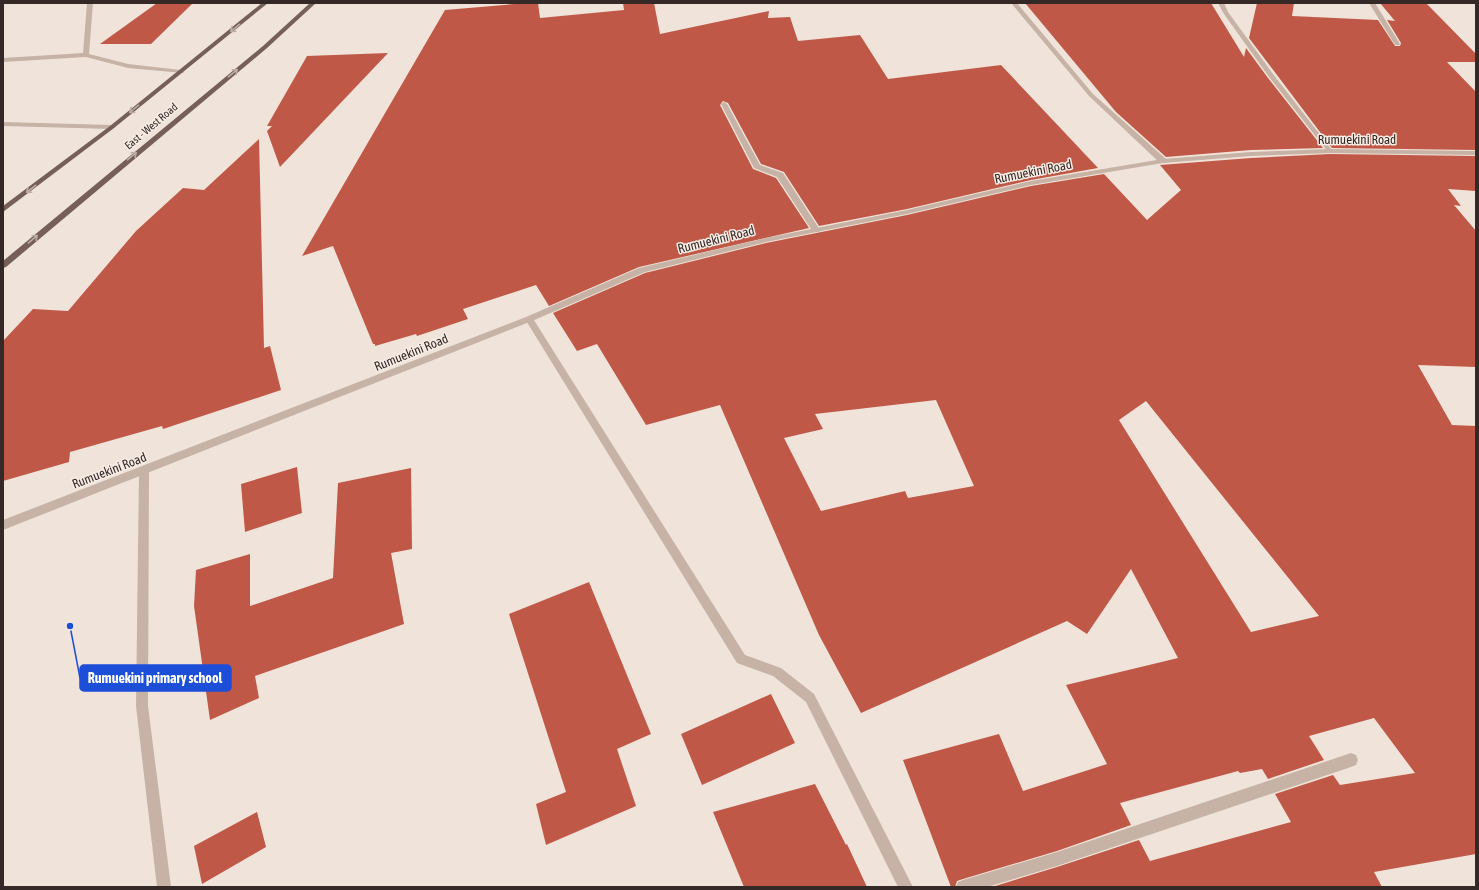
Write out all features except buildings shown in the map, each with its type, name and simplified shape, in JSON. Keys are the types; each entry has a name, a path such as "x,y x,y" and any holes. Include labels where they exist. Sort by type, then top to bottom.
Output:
{"main road":[{"name":"East - West Road","path":"3,210 112,127 265,3"},
{"name":"East - West Road","path":"3,264 265,47 313,3"}],"street":[{"path":"86,55 90,3"},
{"path":"1014,3 1091,95 1163,161"},
{"path":"1221,3 1222,8 1237,26 1253,51 1330,151"},
{"path":"1372,3 1397,44"},
{"path":"3,60 86,55 128,66 181,72"},
{"path":"724,104 757,166 780,175 816,230"},
{"path":"3,124 112,127"},
{"name":"Rumuekini Road","path":"3,525 529,319 642,270 766,240 907,212 1031,184 1163,161 1252,154 1330,151 1476,153"},
{"path":"529,319 741,659 777,672 810,698 906,887"},
{"path":"144,470 142,706 164,887"},
{"path":"963,887 1057,859 1351,760"}],"place":[{"name":"Rumuekini primary school","path":"70,626"}]}
